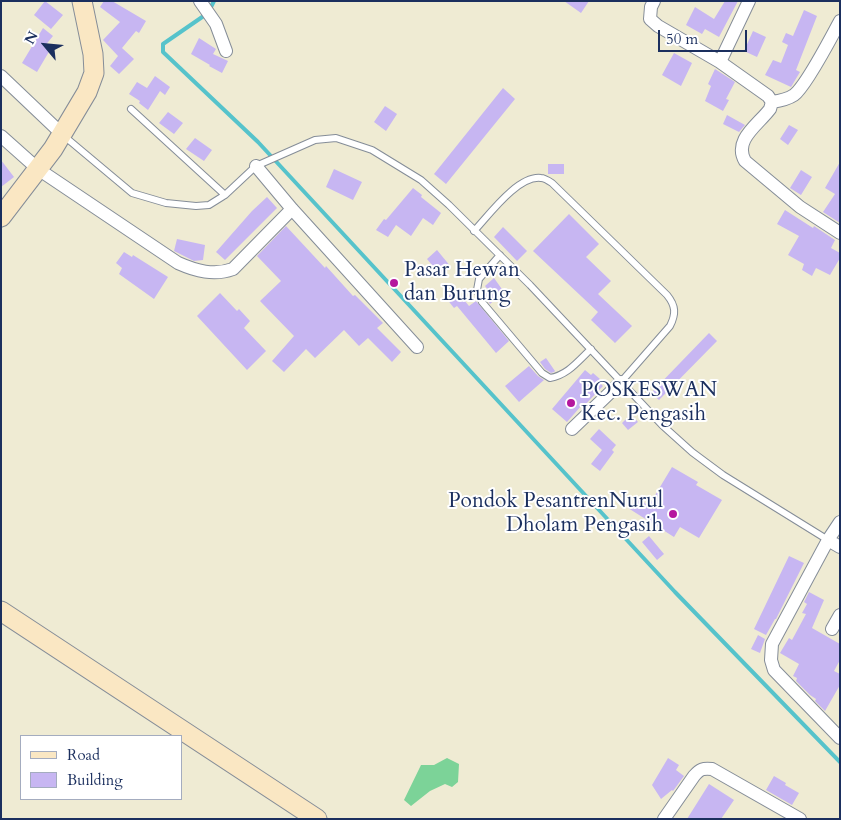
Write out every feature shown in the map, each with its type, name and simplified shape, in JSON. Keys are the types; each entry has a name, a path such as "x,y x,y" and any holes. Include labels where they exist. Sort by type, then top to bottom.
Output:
{"street":[{"path":"1,217 62,134 80,105 94,73 93,54 82,1"},
{"path":"200,1 216,24 226,51"},
{"path":"654,1 651,7 650,19 658,26 720,62 761,89 768,96 772,102 770,109 743,142 741,154 745,162 800,208 840,234"},
{"path":"720,62 749,1"},
{"path":"772,102 790,97 798,91 840,21"},
{"path":"1,76 62,134"},
{"path":"1,136 38,169 178,264 194,270 223,273 233,269 292,209"},
{"path":"256,166 292,209 417,347"},
{"path":"572,429 621,382"},
{"path":"840,522 828,540 772,644 771,660 774,670 840,738"},
{"path":"828,540 840,547"},
{"path":"1,611 317,819"},
{"path":"832,629 840,614"},
{"path":"664,819 694,776 700,770 706,768 712,769 800,819"}],"lane":[{"path":"131,109 225,195"},
{"path":"62,134 132,193 166,204 196,206 209,205 225,195 256,166 315,140 336,138 372,150 421,180 500,255 662,425 692,452 723,475 828,540"},
{"path":"474,231 518,185 530,179 542,178 552,183 667,295 675,310 670,326 621,382"},
{"path":"500,255 479,279 477,290 482,302 542,373 550,378 558,377 566,373 591,350"}],"green space":[{"path":"447,758 459,764 458,782 452,787 445,784 430,791 411,806 404,800 421,765 434,765"}],"building":[{"path":"45,1 63,15 51,29 34,15"},
{"path":"104,1 112,1 146,21 139,33 136,31 122,48 134,59 119,74 110,66 118,56 103,40 120,22 100,7"},
{"path":"564,1 589,1 581,13"},
{"path":"725,1 738,1 719,37 705,29 702,34 686,25 695,7 714,19"},
{"path":"804,10 817,16 796,70 800,72 791,87 765,75 773,60 781,63 788,45 782,42 786,33 793,36"},
{"path":"43,28 53,36 44,47 50,50 37,72 22,63"},
{"path":"753,31 766,37 757,57 744,51"},
{"path":"199,38 216,49 213,54 228,61 222,73 191,54"},
{"path":"674,53 692,63 681,86 662,75"},
{"path":"715,69 735,82 726,99 729,100 723,111 705,101 711,86 708,84"},
{"path":"155,76 170,87 165,95 160,91 148,110 139,103 140,101 129,94 137,82 147,88"},
{"path":"503,88 515,99 446,184 434,174"},
{"path":"385,106 397,114 386,131 374,122"},
{"path":"168,112 183,123 174,134 159,123"},
{"path":"727,115 745,125 739,132 723,124"},
{"path":"789,125 798,130 788,145 780,139"},
{"path":"195,138 212,150 204,161 186,149"},
{"path":"1,160 14,177 1,187"},
{"path":"840,162 840,223 823,212 835,194 825,188"},
{"path":"548,164 564,164 564,174 548,174"},
{"path":"334,169 362,182 353,200 326,187"},
{"path":"801,170 812,177 801,195 790,188"},
{"path":"413,188 441,213 433,225 423,218 411,236 396,225 388,237 376,230 384,219 386,220"},
{"path":"267,197 277,208 225,260 216,252"},
{"path":"785,210 835,240 831,248 840,253 840,258 830,275 816,268 812,276 802,270 804,264 788,255 799,236 777,224"},
{"path":"569,214 599,244 586,257 611,281 598,294 632,326 615,343 591,320 598,312 533,251"},
{"path":"286,226 353,296 355,295 383,323 377,328 401,352 392,362 368,338 359,346 344,330 315,358 306,349 284,372 272,361 294,336 260,301 281,281 257,256"},
{"path":"503,227 527,251 517,261 494,237"},
{"path":"177,239 205,245 203,260 194,261 174,251"},
{"path":"437,250 451,267 441,276 427,259"},
{"path":"124,252 132,257 133,255 168,277 154,299 119,274 122,268 116,263"},
{"path":"494,278 504,292 490,304 484,294 489,291 485,286"},
{"path":"456,290 469,306 476,301 509,341 496,353 457,306 454,308 446,298"},
{"path":"220,293 237,311 239,309 250,321 244,328 266,351 247,370 197,316"},
{"path":"709,333 717,341 659,400 651,393"},
{"path":"546,358 554,372 551,373 545,369 540,362"},
{"path":"529,366 544,380 519,402 505,386"},
{"path":"585,370 591,375 593,373 600,379 598,381 603,386 567,422 552,409"},
{"path":"631,414 638,422 628,430 622,423"},
{"path":"599,429 616,445 612,450 614,452 600,471 591,464 602,450 590,439"},
{"path":"672,467 698,482 696,485 722,500 699,538 680,527 674,537 628,508 641,498 648,507"},
{"path":"649,536 664,554 657,560 642,542"},
{"path":"789,556 804,563 766,635 754,629"},
{"path":"809,592 824,600 812,628 840,644 840,660 834,671 840,674 840,685 825,711 815,701 816,699 796,681 797,678 793,676 799,664 780,653 789,638 792,640 806,614 802,613 807,604 804,602"},
{"path":"758,635 765,639 760,653 751,649"},
{"path":"668,758 679,765 676,770 684,776 673,791 661,799 652,785"},
{"path":"774,776 799,793 792,805 766,790"},
{"path":"709,784 734,800 721,819 687,819"}],"waterway":[{"path":"214,1 208,13 163,44 163,52 258,142 675,592 840,762"}],"place":[{"name":"Pasar Hewan dan Burung","path":"394,283"},
{"name":"POSKESWAN Kec. Pengasih","path":"571,403"},
{"name":"Pondok PesantrenNurul Dholam Pengasih","path":"673,514"}]}
